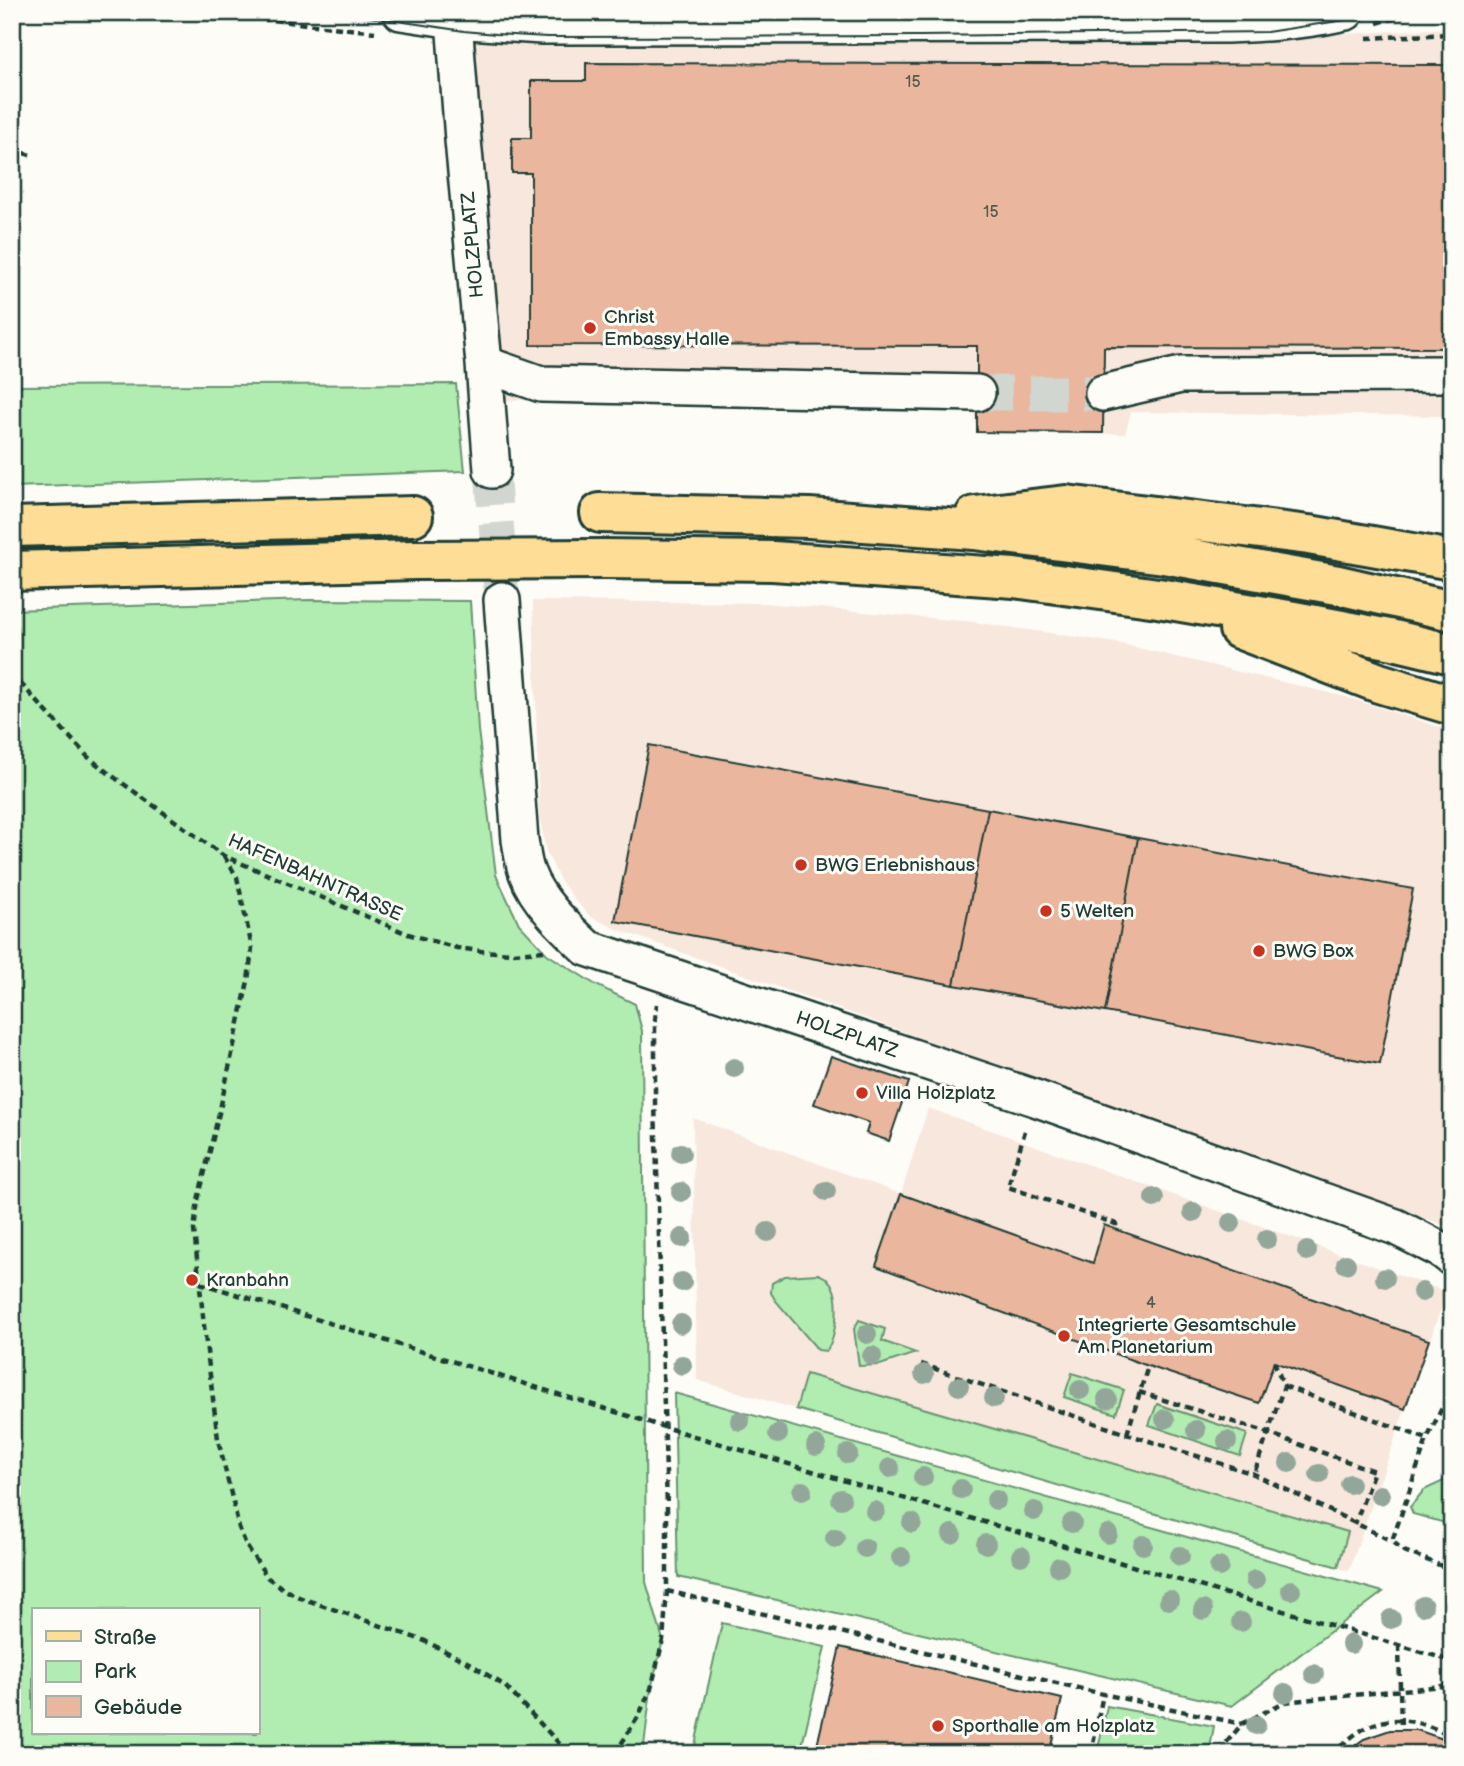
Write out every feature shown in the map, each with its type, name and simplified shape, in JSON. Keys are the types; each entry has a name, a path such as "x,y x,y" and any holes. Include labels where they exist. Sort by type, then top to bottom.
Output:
{"main road":[{"path":"900,525 1066,505 1310,536 1452,560"},
{"path":"600,513 809,519 974,530 1164,554 1338,586 1452,611"},
{"path":"12,527 413,516"},
{"path":"604,559 809,519"},
{"path":"12,571 416,561 773,561 1014,578 1294,621 1452,654"},
{"path":"1158,598 1379,683 1452,705"}],"street":[{"path":"401,12 454,20 1227,25 1267,24 1326,14"},
{"name":"HOLZPLATZ","path":"454,20 492,470"},
{"path":"484,364 541,384 977,393"},
{"path":"1103,393 1181,375 1452,374"},
{"name":"HOLZPLATZ","path":"502,600 520,840 527,873 540,897 587,948 1035,1098 1396,1227 1452,1258"}],"path":[{"path":"12,149 30,155"},
{"name":"HAFENBAHNTRASSE","path":"12,674 88,757 224,856 408,934 457,948 512,953 587,948"},
{"path":"224,856 237,877 252,948 241,1017 198,1200 194,1230 218,1439 239,1528 247,1547 268,1578 285,1590 425,1641 469,1663 505,1686 569,1754"},
{"path":"1445,918 1452,920"},
{"path":"615,1754 638,1717 650,1689 663,1640 667,1591 668,1530 655,1103 655,1020 662,972"},
{"path":"1035,1098 1008,1186 1116,1224 1115,1229"},
{"path":"200,1283 664,1427 1452,1661"},
{"path":"1254,1474 1284,1386 1274,1362"},
{"path":"921,1364 1254,1474 1392,1541 1404,1551 1452,1570"},
{"path":"1127,1434 1148,1366"},
{"path":"1284,1386 1427,1439"},
{"path":"1392,1541 1427,1439 1452,1387"},
{"path":"1139,1392 1268,1433 1374,1471 1355,1524"},
{"path":"667,1591 1103,1695 1242,1724"},
{"path":"1399,1645 1401,1730"},
{"path":"1223,1754 1226,1743 1242,1724 1284,1702 1452,1685"},
{"path":"1091,1754 1103,1695"},
{"path":"1332,1754 1348,1739 1378,1723 1401,1720 1436,1727 1452,1737"}],"shaded area":[{"path":"1452,28 1452,416 1131,412 1125,434 977,432 972,404 496,400 465,42 1271,38"},
{"path":"533,601 764,603 973,622 1117,643 1346,697 1452,731 1452,1228 619,930 591,917 560,880 546,851 539,813"},
{"name":"Integrierte Gesamtschule Am Planetarium","path":"928,1108 1447,1292 1349,1571 697,1380 693,1118 901,1194"}],"green space":[{"path":"456,384 465,471 12,487 12,386"},
{"path":"309,600 470,601 478,730 496,875 519,924 547,954 596,985 635,1004 642,1031 646,1582 663,1640 651,1689 643,1754 12,1754 12,610"},
{"path":"818,1274 826,1278 835,1295 835,1326 826,1351 818,1350 771,1293 772,1283 785,1276"},
{"path":"859,1320 885,1329 882,1341 916,1353 880,1365 859,1366 854,1329"},
{"path":"1072,1373 1124,1390 1116,1414 1064,1397"},
{"path":"806,1374 1348,1532 1338,1567 796,1409"},
{"path":"674,1393 1383,1592 1232,1706 678,1577"},
{"path":"1157,1404 1247,1434 1240,1456 1149,1425"},
{"path":"1452,1477 1452,1525 1413,1514 1410,1507 1424,1490"},
{"path":"722,1623 825,1647 800,1754 693,1754"},
{"path":"1107,1706 1214,1726 1209,1754 1097,1754"}],"building":[{"path":"586,63 1452,65 1452,348 1104,347 1103,433 977,432 977,346 531,345 531,173 512,173 512,138 531,138 531,81 586,81"},
{"name":"BWG Erlebnishaus","path":"649,745 988,809 954,985 615,921"},
{"name":"5 Welten","path":"988,809 1138,838 1105,1012 954,985"},
{"name":"BWG Box","path":"1138,838 1413,889 1380,1064 1105,1012"},
{"name":"Villa Holzplatz","path":"831,1056 909,1082 889,1141 866,1133 869,1123 814,1104"},
{"name":"Integrierte Gesamtschule Am Planetarium","path":"901,1194 1093,1263 1104,1225 1429,1340 1405,1409 1274,1362 1259,1403 1148,1366 876,1266"},
{"name":"Sporthalle am Holzplatz","path":"840,1647 1062,1699 1049,1754 815,1754"},
{"path":"1390,1730 1417,1730 1443,1739 1452,1745 1452,1754 1343,1754 1364,1739"}],"tunnel":[{"path":"977,393 1103,393"},
{"path":"492,470 502,600"}],"tram line":[{"path":"338,12 464,31 547,37 1267,32 1345,20 1372,12"},
{"path":"520,12 896,12"},
{"path":"1210,12 1270,12"}],"place":[{"name":"Christ Embassy Halle","path":"590,328"},
{"name":"BWG Erlebnishaus","path":"801,865"},
{"name":"5 Welten","path":"1046,911"},
{"name":"BWG Box","path":"1259,951"},
{"name":"Villa Holzplatz","path":"862,1093"},
{"name":"Kranbahn","path":"192,1280"},
{"name":"Integrierte Gesamtschule Am Planetarium","path":"1064,1336"},
{"name":"Sporthalle am Holzplatz","path":"938,1726"}]}
